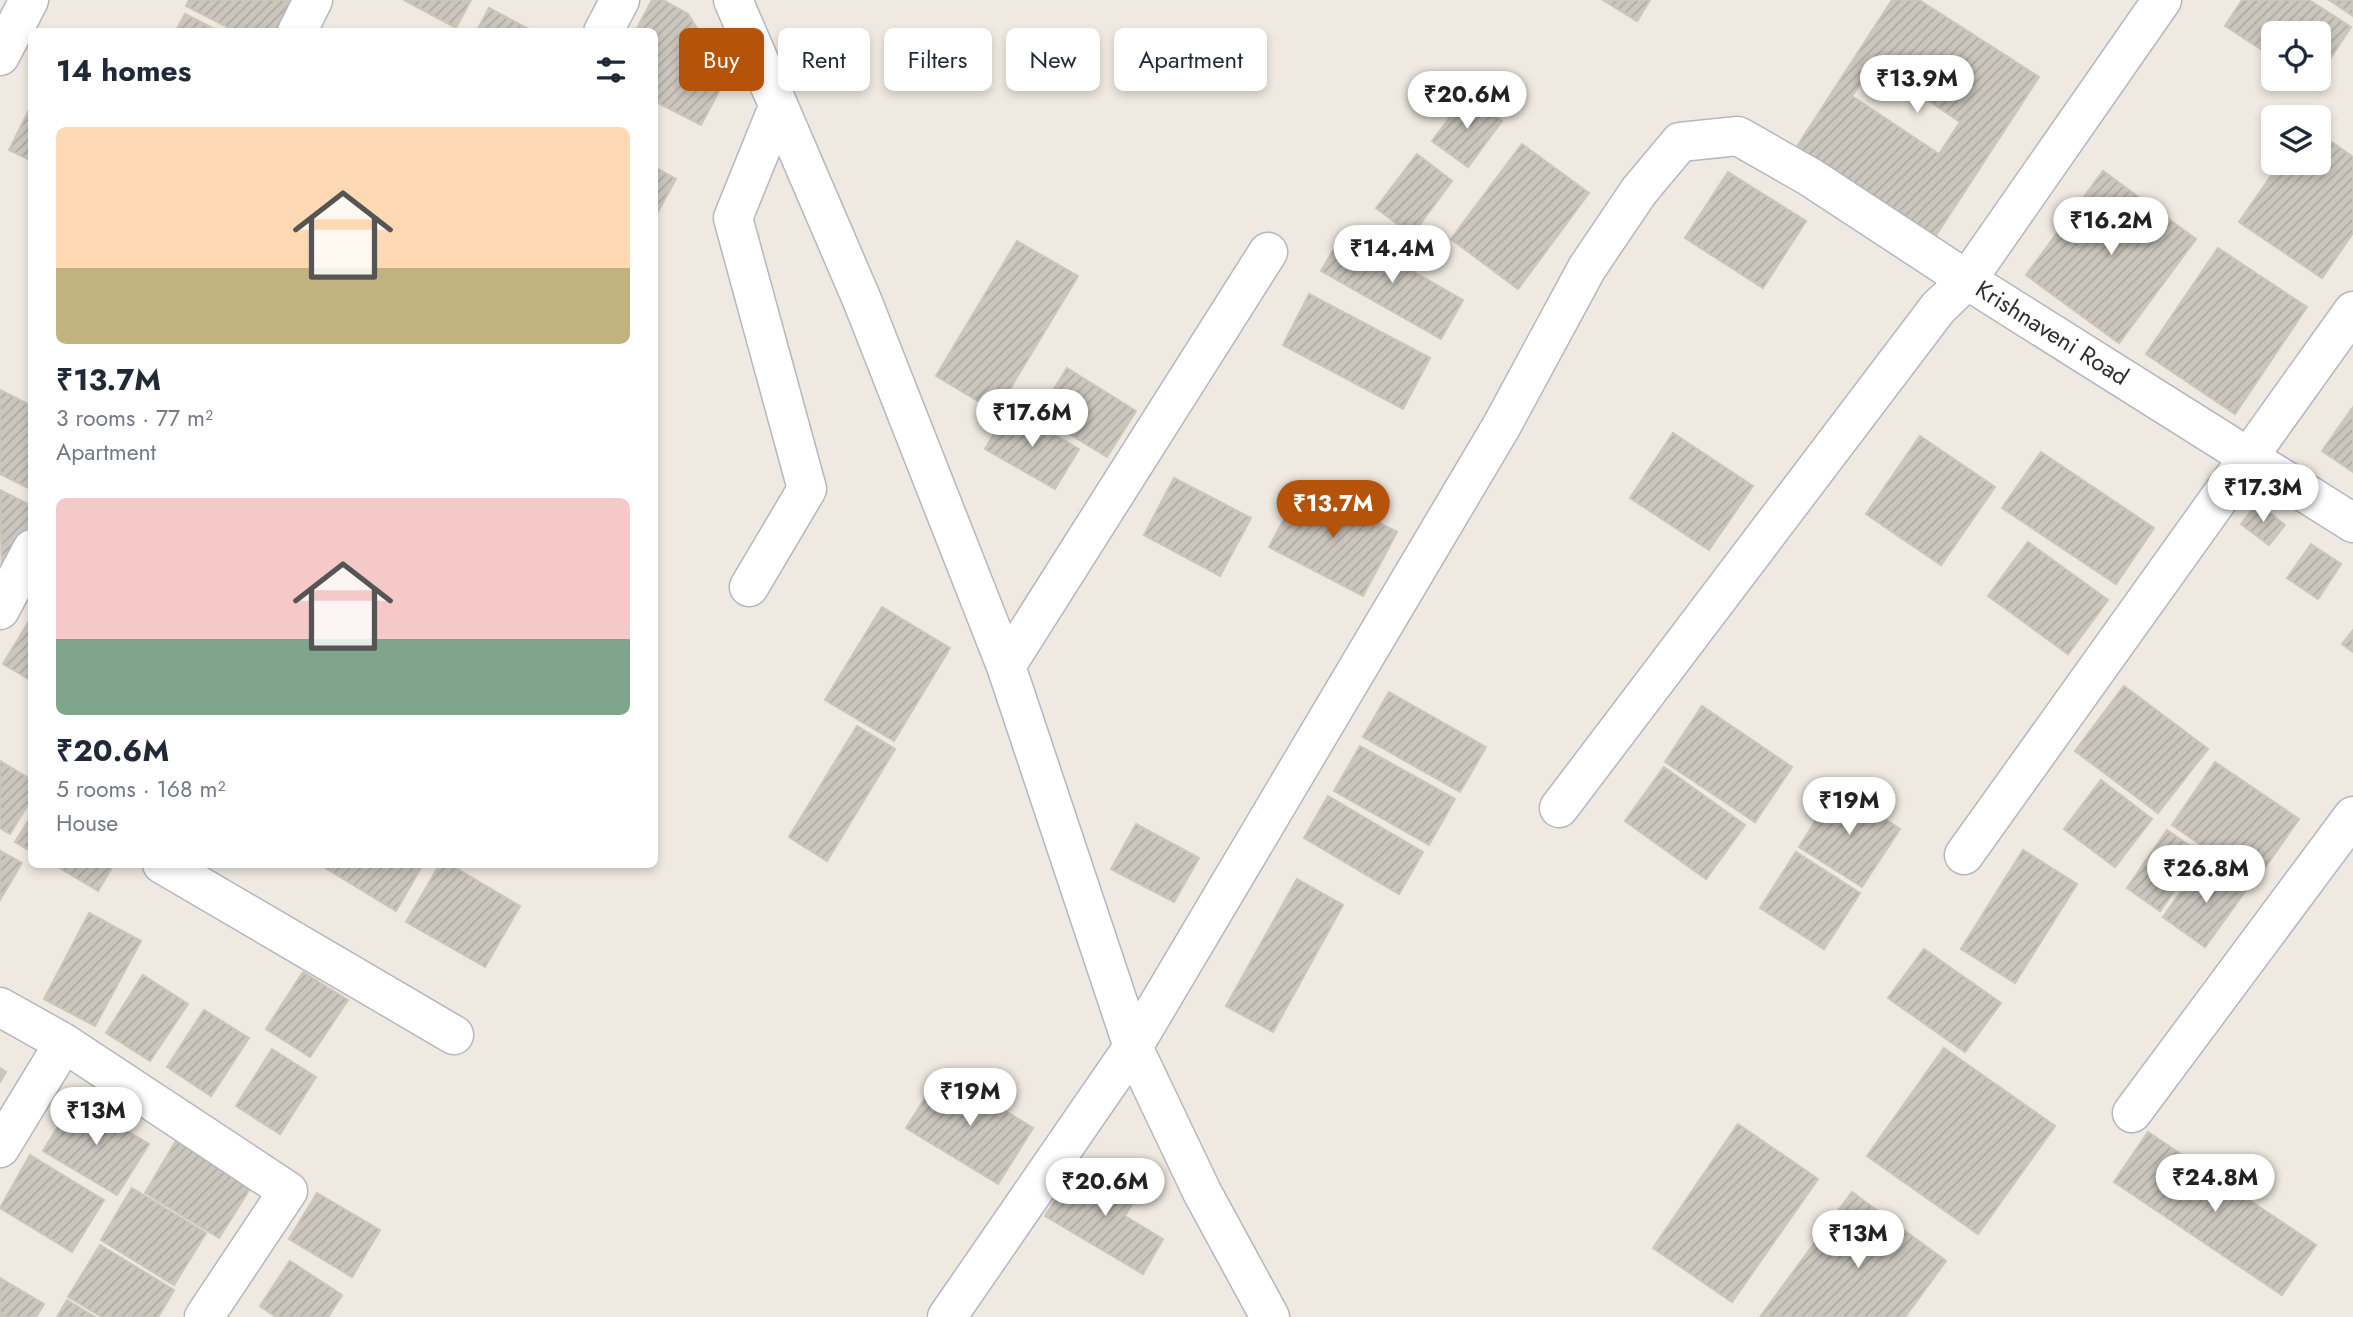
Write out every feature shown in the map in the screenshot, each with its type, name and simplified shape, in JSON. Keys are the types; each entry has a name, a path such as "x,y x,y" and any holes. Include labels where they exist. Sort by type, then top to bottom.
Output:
{"street":[{"path":"0,56 29,0"},
{"path":"299,28 313,0"},
{"path":"605,28 620,0"},
{"path":"733,0 862,300 1006,666 1133,1047 1202,1192 1270,1317"},
{"name":"Krishnaveni Road","path":"2162,0 1967,280 2353,523"},
{"path":"749,587 807,489 733,218 778,107"},
{"path":"947,1317 1133,1047 1501,427 1587,268 1639,191 1680,142 1738,136 1810,177 1967,280 1938,307 1559,808"},
{"path":"1006,666 1268,252"},
{"path":"1964,855 2353,311"},
{"path":"0,610 28,557"},
{"path":"2132,1113 2353,816"},
{"path":"170,868 454,1035"},
{"path":"0,1007 64,1044 288,1191 204,1317"},
{"path":"0,1148 64,1044"}],"building":[{"path":"189,0 293,0 279,28 229,28 186,6"},
{"path":"404,0 471,0 456,28"},
{"path":"652,0 663,0 688,14 697,28 679,28 679,91 719,91 701,125 658,103 658,28 637,28"},
{"path":"1603,0 1650,0 1637,21"},
{"path":"1892,0 1919,0 2039,77 1933,240 1794,151","holes":["1874,64 1960,122 1939,154 1852,96"]},
{"path":"2242,0 2309,0 2351,27 2331,58 2331,21 2261,21 2261,49 2225,26"},
{"path":"2329,0 2353,0 2353,16"},
{"path":"489,8 526,28 478,28"},
{"path":"185,14 212,28 177,28"},
{"path":"1466,96 1502,121 1468,167 1432,141"},
{"path":"28,112 28,159 9,150"},
{"path":"2331,141 2353,157 2353,233 2322,278 2239,222 2272,175 2331,175"},
{"path":"1522,144 1589,193 1518,289 1451,239"},
{"path":"1417,154 1452,181 1412,235 1376,208"},
{"path":"658,169 676,179 658,212"},
{"path":"2103,171 2196,239 2119,343 2026,275"},
{"path":"1728,172 1806,221 1763,288 1685,238"},
{"path":"1344,232 1463,300 1441,339 1321,271"},
{"path":"1017,241 1078,276 996,412 936,376"},
{"path":"2218,248 2307,307 2235,414 2146,354"},
{"path":"1309,294 1430,358 1403,409 1283,345"},
{"path":"1067,368 1136,411 1107,457 1038,415"},
{"path":"0,390 28,404 28,488 0,474"},
{"path":"2353,407 2353,472 2322,451"},
{"path":"1009,408 1079,449 1055,489 985,449"},
{"path":"1673,433 1753,486 1709,550 1630,498"},
{"path":"1920,436 1995,487 1941,565 1866,514"},
{"path":"2041,452 2154,528 2116,584 2002,508"},
{"path":"1174,478 1251,518 1220,576 1144,535"},
{"path":"1303,484 1397,532 1363,596 1269,547"},
{"path":"0,490 28,504 28,526 2,575"},
{"path":"2257,503 2285,525 2269,545 2241,524"},
{"path":"2028,542 2108,600 2068,654 1988,596"},
{"path":"2311,544 2341,564 2318,599 2287,578"},
{"path":"882,607 950,648 894,741 825,700"},
{"path":"28,623 28,679 3,664"},
{"path":"2353,630 2353,652 2342,644"},
{"path":"2124,686 2208,749 2158,813 2075,751"},
{"path":"1389,692 1486,747 1460,792 1363,737"},
{"path":"1702,706 1792,767 1755,822 1665,762"},
{"path":"857,726 895,749 827,861 789,837"},
{"path":"1360,746 1455,799 1429,845 1334,791"},
{"path":"0,761 28,778 28,805 10,834 0,828"},
{"path":"2215,762 2299,819 2255,882 2172,825"},
{"path":"1664,767 1745,825 1706,879 1625,821"},
{"path":"2101,780 2152,819 2115,867 2064,829"},
{"path":"1837,787 1900,829 1862,887 1799,847"},
{"path":"1328,796 1423,852 1399,894 1304,838"},
{"path":"28,821 28,850 15,842"},
{"path":"1136,824 1199,858 1174,902 1111,869"},
{"path":"2167,830 2209,859 2195,880 2186,874 2160,911 2127,888"},
{"path":"2023,850 2077,884 2015,983 1961,949"},
{"path":"0,851 22,863 0,900"},
{"path":"1796,852 1860,893 1824,949 1760,908"},
{"path":"2217,864 2249,886 2205,947 2163,917 2187,883 2198,891"},
{"path":"60,868 112,868 98,891"},
{"path":"326,868 421,868 396,911"},
{"path":"438,868 456,868 520,906 485,967 406,922"},
{"path":"1297,879 1343,905 1273,1032 1226,1006"},
{"path":"89,913 141,941 95,1026 44,999"},
{"path":"1924,949 2001,1003 1965,1052 1888,998"},
{"path":"303,972 348,1000 310,1057 266,1029"},
{"path":"143,975 188,1004 150,1061 106,1033"},
{"path":"204,1010 249,1038 211,1096 167,1067"},
{"path":"1944,1048 2055,1126 1978,1234 1867,1156"},
{"path":"272,1049 316,1077 280,1134 236,1106"},
{"path":"0,1068 6,1072 0,1082"},
{"path":"942,1072 1033,1128 998,1184 906,1128"},
{"path":"75,1099 149,1144 117,1195 43,1151"},
{"path":"1738,1124 1818,1179 1732,1302 1653,1248"},
{"path":"2148,1132 2316,1245 2282,1295 2114,1182"},
{"path":"176,1141 251,1187 219,1238 145,1193"},
{"path":"30,1155 104,1200 72,1252 0,1208"},
{"path":"1091,1163 1139,1192 1125,1216 1163,1239 1143,1274 1045,1216 1068,1179 1078,1185"},
{"path":"132,1188 206,1233 174,1285 101,1240"},
{"path":"1852,1192 1946,1261 1905,1317 1760,1317"},
{"path":"317,1193 380,1230 352,1277 289,1239"},
{"path":"100,1245 174,1290 158,1317 102,1317 68,1297"},
{"path":"290,1261 342,1295 328,1317 276,1317 260,1306"},
{"path":"0,1278 44,1304 36,1317 0,1317"},
{"path":"67,1300 95,1317 57,1317"}]}
